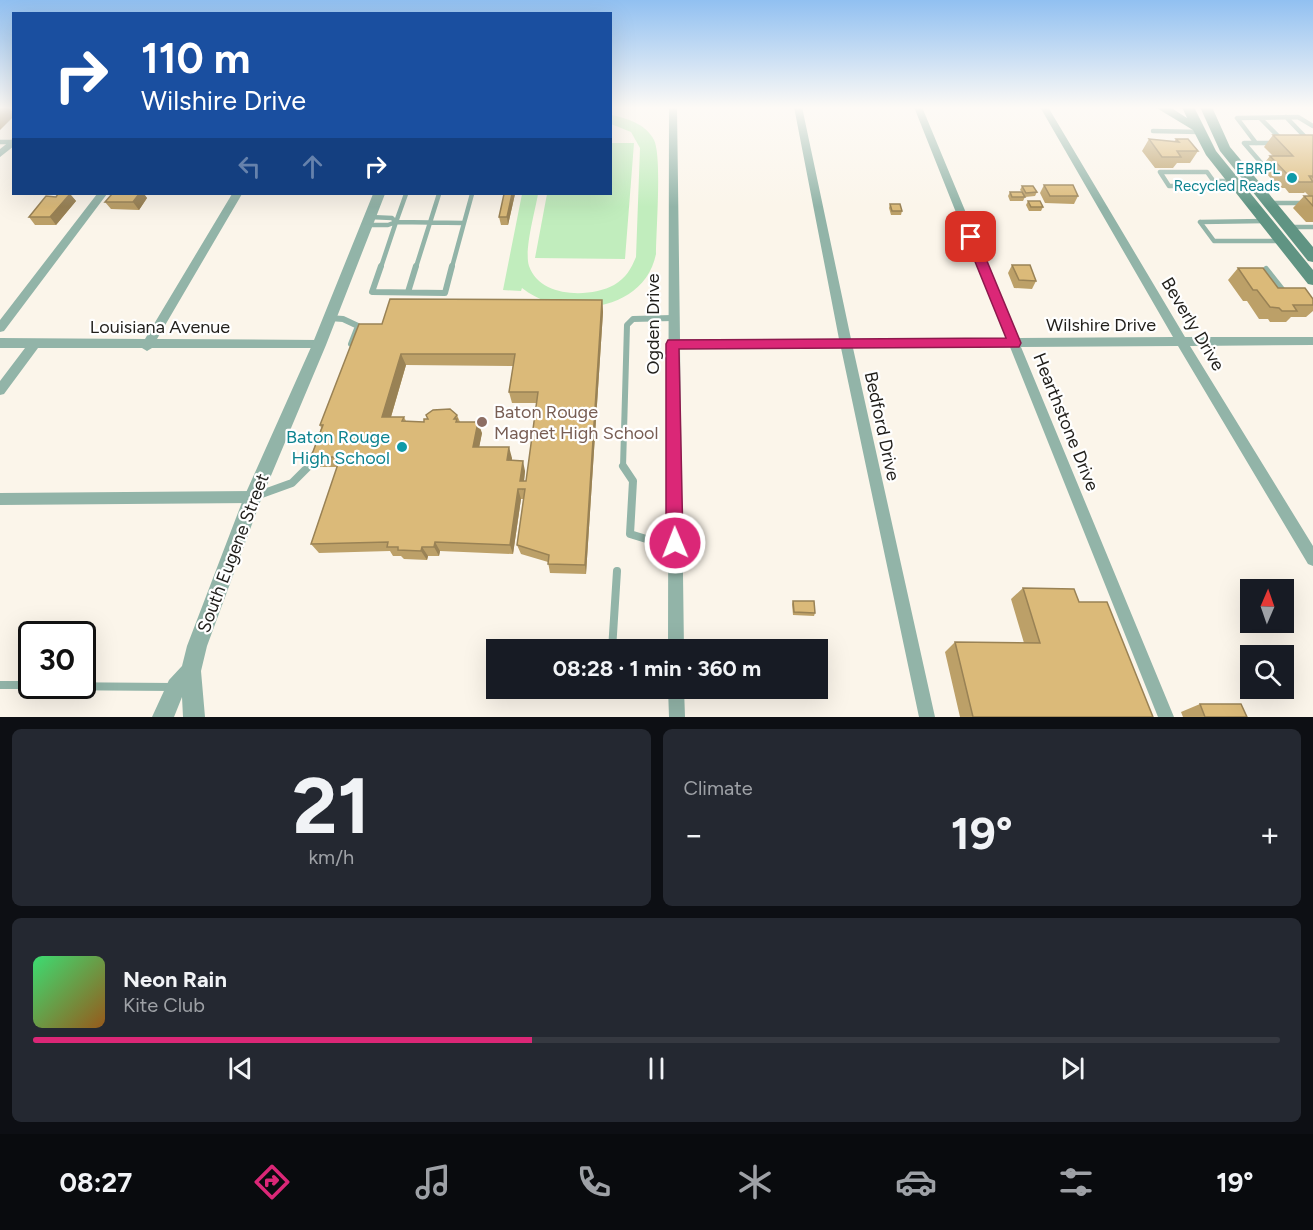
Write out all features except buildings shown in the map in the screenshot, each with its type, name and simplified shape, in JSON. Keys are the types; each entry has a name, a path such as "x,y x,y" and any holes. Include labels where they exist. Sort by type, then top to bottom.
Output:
{"main road":[{"path":"1204,140 1210,152 1313,280"},
{"path":"1221,140 1224,148 1313,257"}],"street":[{"name":"Ogden Drive","path":"673,140 672,344 676,639"},
{"name":"Bedford Drive","path":"805,140 846,345 927,717"},
{"name":"Hearthstone Drive","path":"932,140 1166,717"},
{"name":"Beverly Drive","path":"1064,140 1182,343 1313,559"},
{"path":"0,154 12,142"},
{"path":"0,328 101,195"},
{"path":"147,346 236,195"},
{"name":"South Eugene Street","path":"194,717 191,671 197,646 253,497 319,345 379,195"},
{"name":"Wilshire Drive","path":"672,344 846,345 1313,341"},
{"name":"Louisiana Avenue","path":"0,343 147,346 319,345"},
{"path":"0,390 34,344"},
{"path":"0,499 253,497"},
{"path":"163,717 176,687 191,671"},
{"path":"676,699 677,717"}],"lane":[{"path":"1263,165 1244,143 1284,143 1282,140"},
{"path":"1302,143 1312,143"},
{"path":"1160,172 1207,172 1213,181 1217,186 1169,186 1160,172"},
{"path":"1213,181 1233,181"},
{"path":"406,195 372,292 445,293 472,195"},
{"path":"408,292 439,195"},
{"path":"1268,203 1313,203"},
{"path":"368,221 392,218 396,222 464,223"},
{"path":"1265,221 1200,222 1215,241 1281,241"},
{"path":"1287,226 1313,227"},
{"path":"1266,270 1286,294 1294,294"},
{"path":"330,318 343,318 358,326 350,348"},
{"path":"672,318 633,319 627,325 623,468 633,481 630,534 656,542 675,543"},
{"path":"253,497 302,479 316,449"},
{"path":"613,639 617,571"},
{"path":"0,685 18,685"},
{"path":"96,686 176,687"}],"green space":[{"path":"636,140 654,140 658,161 656,254 648,274 636,289 600,306 579,307 559,305 539,298 522,288 521,291 503,290 522,195 538,195 528,259 535,277 554,290 579,293 604,289 622,279 636,257 640,148"},
{"path":"612,143 634,143 625,259 535,258 547,195 612,195"}],"place":[{"name":"EBRPL Recycled Reads","path":"1292,178"},
{"name":"Baton Rouge Magnet High School","path":"482,422"},
{"name":"Baton Rouge High School","path":"402,447"}],"route":[{"path":"675,543 672,344 1014,343 971,237"}]}
